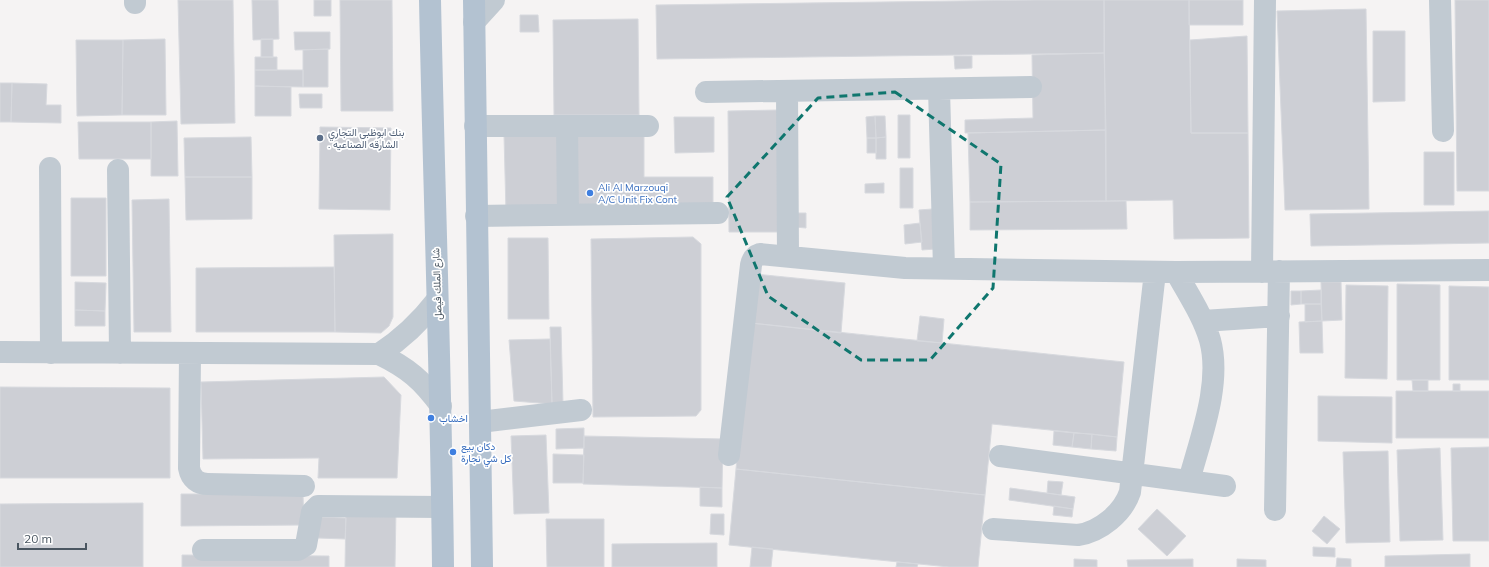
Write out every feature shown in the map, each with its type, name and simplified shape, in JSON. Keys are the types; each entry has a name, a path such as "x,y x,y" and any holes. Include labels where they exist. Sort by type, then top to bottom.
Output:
{"main road":[{"name":"شارع الملك فيصل","path":"430,0 441,406 443,567"},
{"path":"474,0 482,567"}],"street":[{"path":"474,22 494,0"},
{"path":"1265,0 1271,271 1279,316 1275,510"},
{"path":"1440,0 1443,131"},
{"path":"706,92 1031,87"},
{"path":"939,89 944,268"},
{"path":"787,91 788,256"},
{"path":"475,126 648,126"},
{"path":"567,126 568,215"},
{"path":"50,168 51,353"},
{"path":"118,170 120,353"},
{"path":"476,216 718,213"},
{"path":"729,455 752,260 760,254 905,268 1154,272 1489,270"},
{"path":"993,529 1078,536 1091,533 1103,525 1123,506 1130,492 1154,272"},
{"path":"1176,272 1203,321 1210,341 1214,362 1214,384 1189,481"},
{"path":"379,354 396,344 411,331 437,300"},
{"path":"1203,321 1279,316"},
{"path":"0,352 379,354 398,363 414,375 429,389 441,406"},
{"path":"190,353 189,468 193,478 198,482 208,484 304,486"},
{"path":"480,422 581,410"},
{"path":"1000,456 1225,486"},
{"path":"203,550 298,550 306,545 312,512 318,506 442,507"}],"highlighted area":[{"path":"895,92 1001,164 993,288 930,360 861,360 768,296 727,197 818,98"}],"building":[{"path":"178,0 233,0 235,123 181,124"},
{"path":"252,0 278,0 279,39 253,40"},
{"path":"314,0 331,0 331,16 314,16"},
{"path":"340,0 392,0 393,111 341,111"},
{"path":"1104,0 1104,53 657,59 656,5"},
{"path":"1104,0 1189,0 1191,133 1248,133 1249,238 1174,239 1173,200 1106,201"},
{"path":"1189,0 1243,0 1243,25 1189,25"},
{"path":"1455,0 1489,0 1489,191 1457,191"},
{"path":"1366,9 1369,209 1285,210 1277,11"},
{"path":"520,15 538,15 539,32 520,32"},
{"path":"638,19 639,115 554,115 553,20"},
{"path":"1373,31 1405,31 1405,101 1373,102"},
{"path":"294,32 330,32 330,49 295,50"},
{"path":"1247,36 1248,133 1191,133 1190,40"},
{"path":"165,39 166,115 122,115 123,40"},
{"path":"261,39 273,39 273,57 261,57"},
{"path":"76,40 123,40 122,115 77,116"},
{"path":"328,49 328,87 303,87 303,50"},
{"path":"1104,53 1106,130 965,133 965,120 1033,118 1032,55"},
{"path":"954,56 972,56 972,68 955,69"},
{"path":"255,57 277,57 277,70 255,70"},
{"path":"255,70 303,70 303,87 255,86"},
{"path":"0,83 12,83 11,122 0,122"},
{"path":"12,83 47,84 46,105 61,105 61,123 11,122"},
{"path":"255,86 291,87 291,116 255,116"},
{"path":"299,94 322,94 322,108 300,108"},
{"path":"778,110 780,232 729,232 728,111"},
{"path":"898,115 910,115 910,158 898,158"},
{"path":"875,116 876,138 867,138 866,117"},
{"path":"875,116 885,116 886,137 876,138"},
{"path":"674,117 714,117 714,152 675,153"},
{"path":"177,121 178,176 151,176 151,122"},
{"path":"78,122 151,122 151,159 79,159"},
{"path":"320,127 391,128 390,210 319,209"},
{"path":"573,129 644,130 644,177 713,177 713,208 573,206"},
{"path":"1106,130 1106,201 970,202 968,133"},
{"path":"564,134 565,211 506,212 504,135"},
{"path":"251,137 252,177 185,177 184,138"},
{"path":"886,137 886,159 876,159 876,138"},
{"path":"867,138 876,138 876,153 867,153"},
{"path":"1424,152 1454,152 1454,205 1424,205"},
{"path":"900,168 913,168 913,208 900,208"},
{"path":"185,177 252,177 252,219 186,220"},
{"path":"884,183 884,193 865,193 865,184"},
{"path":"71,198 106,198 106,276 71,276"},
{"path":"169,199 171,332 134,332 132,200"},
{"path":"1126,201 1127,229 970,230 970,202"},
{"path":"932,209 935,249 922,250 919,210"},
{"path":"1489,211 1489,243 1311,246 1310,214"},
{"path":"795,213 806,213 806,228 795,227"},
{"path":"920,223 922,242 905,244 904,225"},
{"path":"393,234 393,317 389,326 381,333 335,332 334,235"},
{"path":"693,237 701,244 701,410 696,416 593,417 591,239"},
{"path":"508,238 548,238 549,319 508,319"},
{"path":"334,267 335,332 196,332 196,268"},
{"path":"755,274 845,283 841,333 751,323"},
{"path":"75,282 106,283 105,311 75,310"},
{"path":"1321,282 1341,282 1342,320 1322,321"},
{"path":"1397,284 1440,285 1440,380 1397,380"},
{"path":"1346,285 1388,286 1387,379 1345,378"},
{"path":"1449,286 1489,287 1489,380 1449,380"},
{"path":"1321,290 1321,304 1301,304 1301,291"},
{"path":"1291,291 1301,291 1301,304 1291,305"},
{"path":"1305,304 1321,304 1322,321 1305,322"},
{"path":"75,310 105,311 105,326 75,326"},
{"path":"920,316 944,319 942,343 917,341"},
{"path":"1322,321 1323,353 1300,353 1299,322"},
{"path":"751,323 1124,362 1117,437 992,424 985,495 736,469"},
{"path":"550,327 561,327 563,404 552,404"},
{"path":"550,339 552,404 514,401 509,340"},
{"path":"384,377 401,395 397,478 318,478 319,458 203,459 201,382"},
{"path":"1412,380 1428,380 1428,391 1413,391"},
{"path":"1453,384 1460,384 1460,391 1453,391"},
{"path":"0,387 170,388 170,478 0,478"},
{"path":"1396,391 1489,391 1489,438 1396,438"},
{"path":"1318,396 1392,397 1392,443 1318,441"},
{"path":"584,428 584,448 556,449 556,429"},
{"path":"1054,431 1074,433 1072,447 1053,445"},
{"path":"1074,433 1092,434 1091,449 1072,447"},
{"path":"1092,434 1117,437 1116,451 1091,449"},
{"path":"546,435 549,513 514,514 511,436"},
{"path":"584,436 723,439 722,488 583,484"},
{"path":"1489,447 1489,541 1453,541 1451,448"},
{"path":"1440,448 1443,540 1400,541 1397,450"},
{"path":"1388,451 1390,542 1346,543 1343,452"},
{"path":"553,454 584,455 583,483 553,483"},
{"path":"736,469 985,495 978,567 949,567 729,545"},
{"path":"1048,481 1063,482 1061,495 1047,493"},
{"path":"700,487 722,488 722,507 700,506"},
{"path":"1010,488 1075,497 1073,509 1009,500"},
{"path":"181,494 303,494 304,525 181,526"},
{"path":"143,503 143,567 0,567 0,504"},
{"path":"1054,506 1073,509 1072,517 1053,515"},
{"path":"346,507 396,508 395,567 345,567"},
{"path":"1157,509 1186,536 1167,556 1138,529"},
{"path":"711,514 724,514 724,535 710,534"},
{"path":"1324,516 1340,529 1327,544 1312,531"},
{"path":"318,517 346,518 345,539 318,538"},
{"path":"546,519 604,519 604,567 547,567"},
{"path":"717,543 717,567 612,567 612,544"},
{"path":"752,547 773,549 771,567 750,567"},
{"path":"1313,547 1335,548 1335,557 1313,556"},
{"path":"1470,554 1470,567 1385,567 1385,556"},
{"path":"182,555 329,556 329,567 182,567"},
{"path":"1337,558 1351,559 1351,567 1336,567"},
{"path":"1074,559 1097,560 1097,567 1074,567"},
{"path":"1193,559 1193,567 1128,567 1127,560"},
{"path":"1237,559 1266,560 1266,567 1237,567"},
{"path":"897,562 918,564 917,567 896,567"}],"place":[{"name":"بنك ابوظبي التجاري . الشارقه الصناعيه","path":"320,138"},
{"name":"Ali Al Marzouqi A/C Unit Fix Cont","path":"590,193"},
{"name":"اخشاب","path":"431,418"},
{"name":"دكان بيع كل شي نجارة","path":"453,452"}]}
